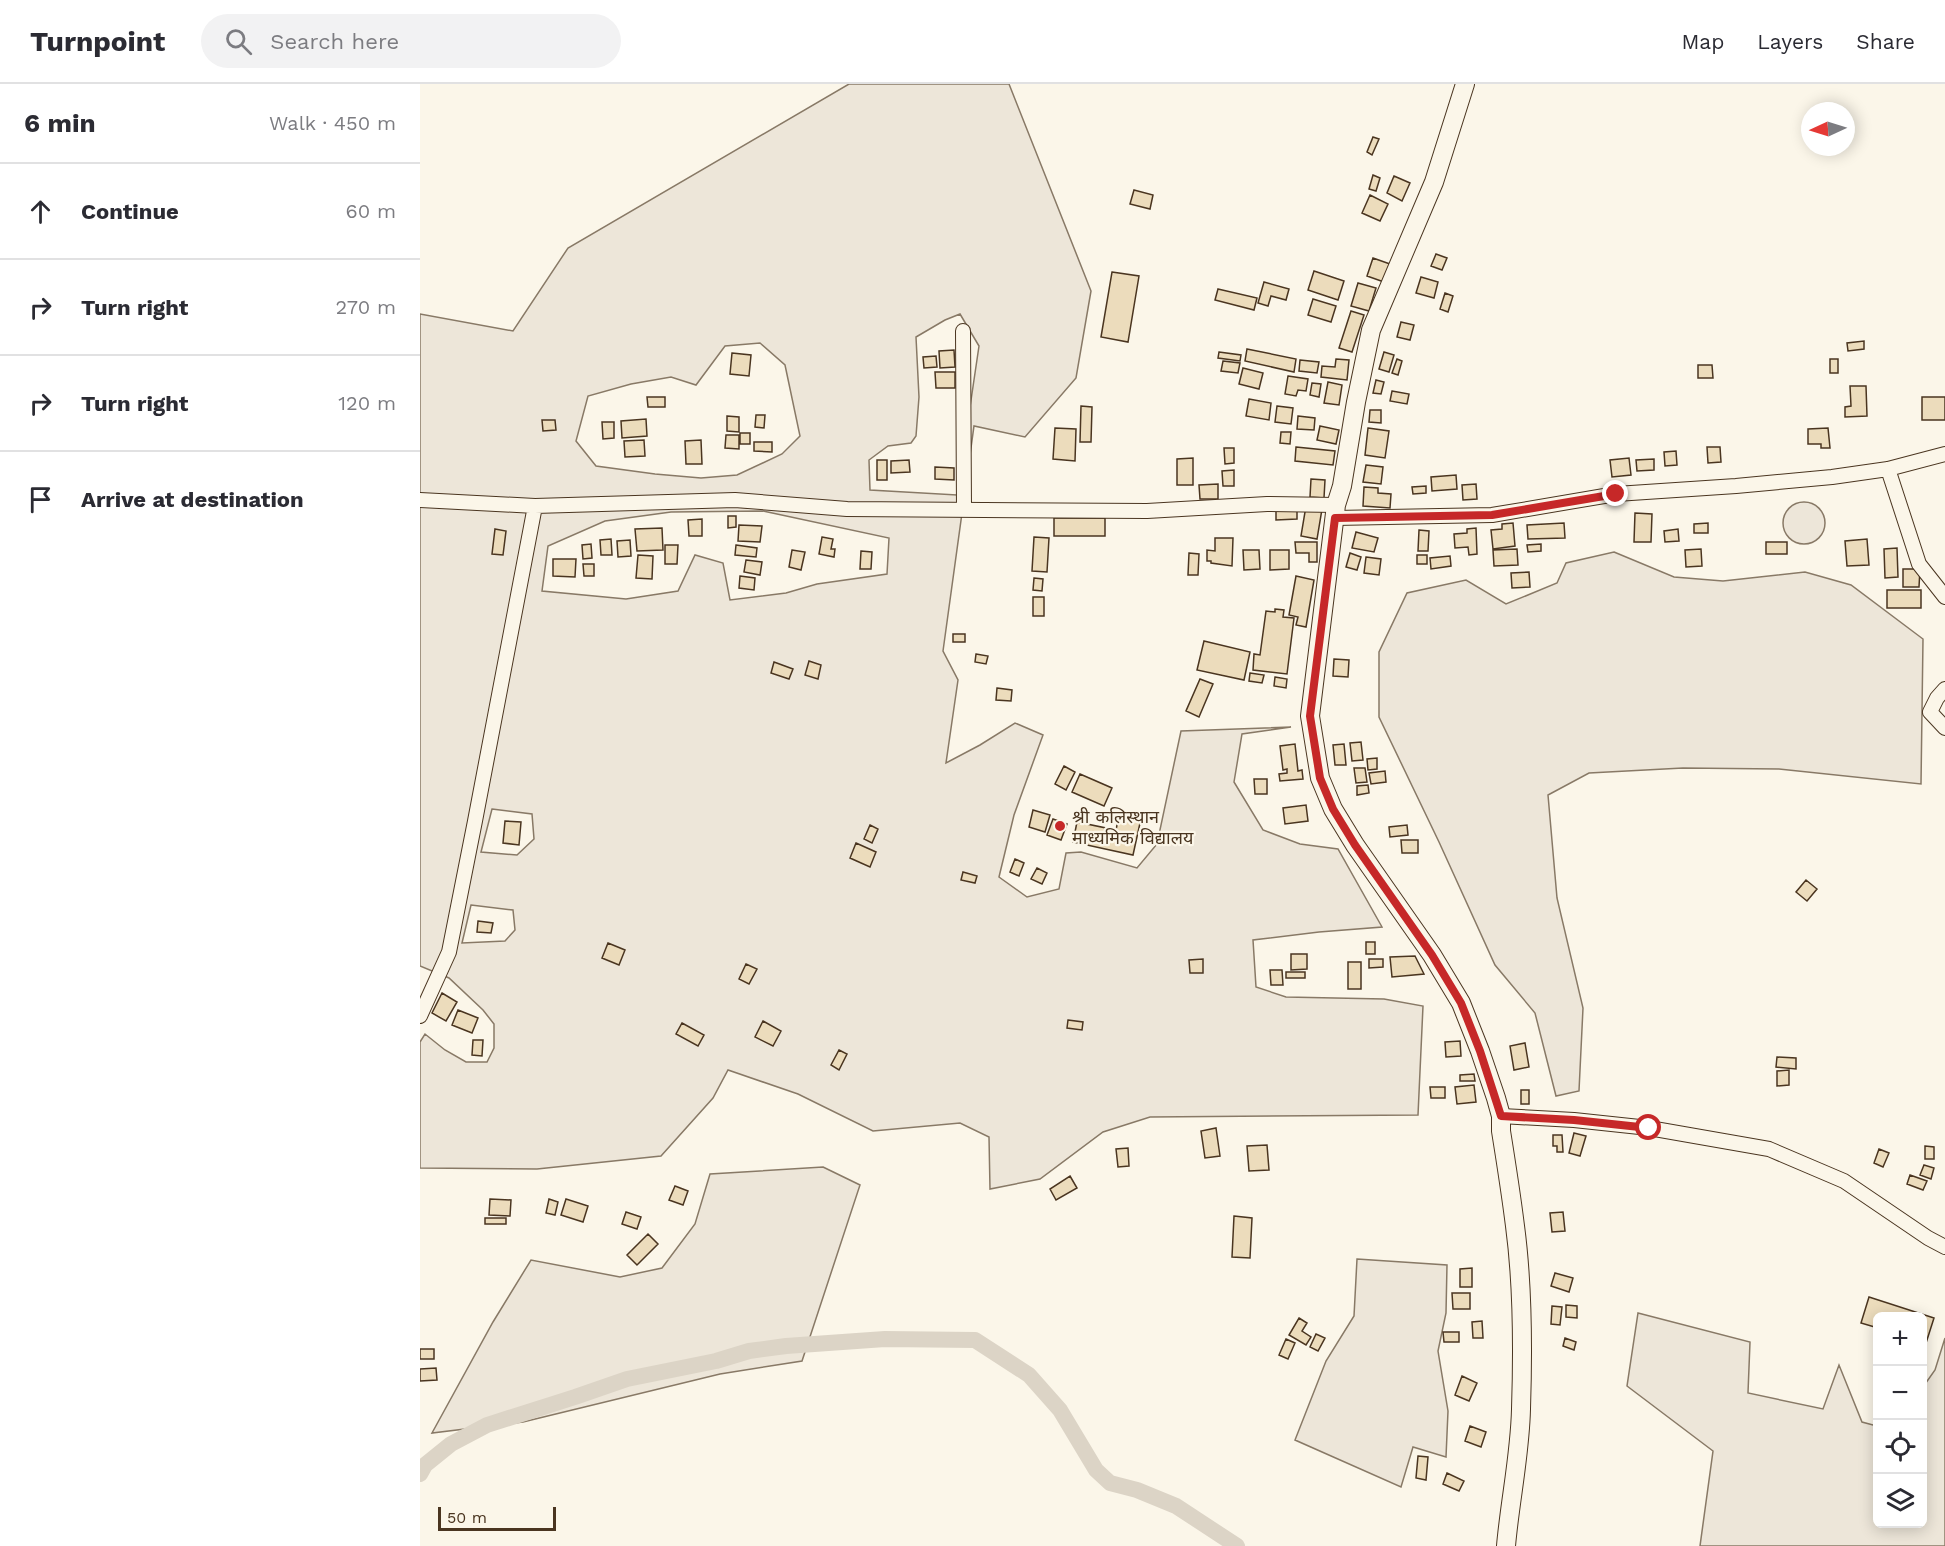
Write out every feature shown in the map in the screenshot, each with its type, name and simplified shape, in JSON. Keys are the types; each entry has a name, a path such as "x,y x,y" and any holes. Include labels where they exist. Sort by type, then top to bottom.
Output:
{"street":[{"path":"1466,84 1434,182 1371,330 1336,511 1310,716 1320,778 1333,809 1355,845 1432,955 1461,1003 1480,1051 1501,1116 1501,1131 1515,1228 1521,1301 1521,1410 1518,1465 1506,1546"},
{"path":"963,331 964,509"},
{"path":"420,500 535,506 735,500 847,509 1147,511 1267,504 1336,511 1492,515 1616,494 1832,477 1888,469 1945,454"},
{"path":"1888,469 1919,564 1945,597"},
{"path":"420,1016 448,952 535,506"},
{"path":"1945,689 1930,712 1945,728"},
{"path":"1501,1116 1574,1120 1649,1128 1769,1149 1844,1181 1945,1247"}],"shaded area":[{"path":"849,84 1009,84 1091,291 1076,378 1025,437 974,426 943,651 958,680 946,763 1015,723 1043,735 1014,815 999,877 1027,897 1059,889 1066,853 1081,852 1137,868 1157,844 1181,731 1291,727 1242,734 1234,782 1263,830 1300,844 1338,849 1382,927 1253,940 1256,987 1286,997 1384,999 1423,1006 1418,1115 1150,1117 1103,1132 1040,1179 990,1189 989,1137 960,1123 873,1131 798,1094 728,1070 713,1098 661,1156 537,1169 420,1168 420,1042 425,1034 445,1050 466,1062 487,1062 494,1048 494,1024 483,1010 449,978 420,966 420,314 513,331 568,248","holes":["960,314 979,346 957,495 870,490 869,460 888,446 911,443 916,436 919,397 916,337","760,343 785,365 800,436 782,454 737,475 701,478 596,466 576,441 588,396 631,384 671,377 696,385 725,346","763,511 889,538 887,574 817,584 786,593 730,600 723,563 695,555 678,591 626,599 542,591 548,546 605,521 671,512","492,809 532,814 534,839 517,855 481,852","471,905 513,910 515,930 505,941 462,943"]},
{"path":"1804,502 1819,508 1825,523 1819,538 1804,544 1789,538 1783,523 1789,508"},
{"path":"1614,552 1674,577 1723,581 1805,572 1851,585 1923,639 1921,784 1779,769 1683,768 1589,773 1548,795 1557,898 1583,1008 1579,1091 1556,1096 1535,1013 1495,965 1379,717 1379,652 1407,593 1466,580 1506,604 1557,583 1566,563"},
{"path":"823,1167 860,1185 802,1361 720,1374 523,1422 432,1433 493,1322 531,1260 620,1277 662,1268 695,1224 710,1174"},
{"path":"1357,1259 1447,1265 1446,1313 1438,1351 1448,1411 1446,1457 1413,1447 1401,1487 1295,1440 1326,1361 1354,1316"},
{"path":"1638,1313 1750,1342 1748,1393 1823,1409 1839,1365 1862,1422 1873,1425 1873,1528 1927,1528 1927,1381 1935,1370 1945,1338 1945,1546 1700,1546 1713,1451 1627,1386"}],"building":[{"path":"1373,137 1379,139 1372,155 1367,152"},
{"path":"1373,175 1380,178 1376,191 1369,189"},
{"path":"1394,176 1410,183 1402,201 1387,193"},
{"path":"1134,190 1153,195 1150,209 1130,204"},
{"path":"1370,195 1388,204 1380,221 1362,213"},
{"path":"1436,254 1447,258 1442,270 1431,266"},
{"path":"1373,258 1390,264 1384,282 1367,276"},
{"path":"1314,271 1344,281 1338,300 1308,290"},
{"path":"1112,272 1139,276 1128,342 1101,337"},
{"path":"1421,277 1438,282 1434,298 1416,293"},
{"path":"1264,282 1289,289 1286,300 1271,296 1268,306 1258,303"},
{"path":"1358,283 1376,288 1369,311 1351,306"},
{"path":"1218,289 1257,298 1254,310 1215,300"},
{"path":"1445,293 1453,296 1448,312 1440,309"},
{"path":"1313,299 1336,306 1331,322 1308,315"},
{"path":"1351,311 1364,315 1352,352 1339,348"},
{"path":"1401,322 1414,325 1410,340 1397,337"},
{"path":"1864,341 1864,349 1848,351 1847,343"},
{"path":"1247,349 1296,359 1294,372 1245,361"},
{"path":"954,350 955,367 940,368 939,351"},
{"path":"1219,352 1241,355 1240,361 1218,358"},
{"path":"1384,352 1394,355 1389,372 1379,369"},
{"path":"732,353 751,355 749,376 730,374"},
{"path":"936,356 937,367 924,368 923,357"},
{"path":"1336,359 1349,360 1347,380 1321,377 1322,366 1335,367"},
{"path":"1397,359 1402,361 1398,375 1392,373"},
{"path":"1830,359 1838,359 1838,373 1830,373"},
{"path":"1300,360 1319,362 1317,373 1299,371"},
{"path":"1223,361 1240,363 1238,373 1221,371"},
{"path":"1698,365 1712,365 1713,378 1698,378"},
{"path":"1243,368 1263,373 1259,389 1239,384"},
{"path":"935,372 955,372 955,388 936,388"},
{"path":"1288,376 1308,379 1306,391 1298,390 1296,396 1285,394"},
{"path":"1376,380 1384,382 1381,394 1373,393"},
{"path":"1328,382 1342,385 1339,405 1324,403"},
{"path":"1312,383 1321,384 1319,397 1310,395"},
{"path":"1850,386 1866,386 1867,416 1845,417 1845,407 1851,406"},
{"path":"1392,391 1409,394 1407,404 1390,401"},
{"path":"647,397 665,397 665,407 648,407"},
{"path":"1922,397 1945,397 1945,420 1922,420"},
{"path":"1249,399 1271,403 1269,420 1246,416"},
{"path":"1081,406 1092,407 1091,442 1080,442"},
{"path":"1277,406 1293,408 1291,424 1275,422"},
{"path":"1370,410 1381,410 1381,423 1369,422"},
{"path":"756,415 765,415 764,428 755,427"},
{"path":"727,416 739,417 739,432 727,431"},
{"path":"1298,416 1315,418 1314,430 1297,429"},
{"path":"646,419 647,436 622,438 621,421"},
{"path":"542,420 555,420 556,430 543,431"},
{"path":"602,422 614,422 614,438 603,439"},
{"path":"1320,426 1339,430 1336,444 1317,440"},
{"path":"1055,428 1076,429 1075,461 1053,459"},
{"path":"1368,428 1389,431 1385,458 1365,455"},
{"path":"1828,428 1830,448 1821,448 1821,444 1808,444 1808,429"},
{"path":"1281,432 1291,432 1290,444 1280,443"},
{"path":"740,433 750,433 750,444 740,444"},
{"path":"726,435 739,435 739,449 725,448"},
{"path":"644,440 645,456 625,457 624,441"},
{"path":"701,440 702,464 686,464 685,441"},
{"path":"754,442 772,442 772,452 754,451"},
{"path":"1296,447 1335,451 1333,465 1295,461"},
{"path":"1707,447 1720,447 1721,462 1708,463"},
{"path":"1224,448 1234,448 1234,463 1225,464"},
{"path":"1676,451 1677,465 1665,466 1664,452"},
{"path":"1193,458 1193,485 1177,485 1177,459"},
{"path":"1629,458 1631,475 1612,477 1610,460"},
{"path":"1654,459 1654,470 1637,471 1636,460"},
{"path":"877,460 887,460 887,480 877,480"},
{"path":"909,460 910,472 891,473 891,461"},
{"path":"1366,465 1383,467 1381,484 1363,482"},
{"path":"935,467 954,468 954,480 935,479"},
{"path":"1234,470 1234,486 1223,486 1222,471"},
{"path":"1456,475 1457,489 1432,491 1431,477"},
{"path":"1311,479 1325,480 1324,498 1310,497"},
{"path":"1218,484 1218,499 1200,499 1199,485"},
{"path":"1476,484 1477,499 1463,500 1462,485"},
{"path":"1426,486 1426,493 1413,494 1412,487"},
{"path":"1364,487 1378,488 1378,493 1391,494 1390,508 1363,506"},
{"path":"1306,506 1322,509 1317,539 1301,536"},
{"path":"1297,510 1297,519 1276,520 1276,511"},
{"path":"1635,513 1652,514 1651,542 1634,542"},
{"path":"728,516 736,516 736,527 728,528"},
{"path":"1054,518 1105,518 1105,536 1054,536"},
{"path":"702,519 702,536 689,536 688,520"},
{"path":"1513,523 1515,546 1493,549 1491,530 1502,529 1502,524"},
{"path":"1564,523 1565,538 1528,539 1527,525"},
{"path":"1708,523 1708,533 1694,533 1694,524"},
{"path":"739,525 762,526 760,542 738,541"},
{"path":"662,528 663,550 637,551 635,529"},
{"path":"1476,528 1477,554 1469,555 1468,547 1455,548 1454,534 1467,533 1467,529"},
{"path":"495,529 506,531 503,555 492,554"},
{"path":"1678,529 1679,541 1665,542 1664,531"},
{"path":"1419,530 1429,531 1428,551 1418,551"},
{"path":"1356,532 1378,538 1374,552 1352,548"},
{"path":"822,537 833,539 831,549 835,549 834,557 819,554"},
{"path":"1034,537 1049,538 1047,572 1032,571"},
{"path":"1215,538 1233,538 1232,566 1207,561 1207,550 1215,551"},
{"path":"611,539 612,555 601,555 600,540"},
{"path":"1867,539 1869,565 1847,566 1845,541"},
{"path":"630,540 631,556 618,557 617,541"},
{"path":"1295,542 1317,542 1317,562 1309,562 1309,553 1296,553"},
{"path":"1766,542 1787,542 1787,554 1766,554"},
{"path":"591,544 592,558 583,559 582,545"},
{"path":"1541,544 1541,551 1528,552 1527,545"},
{"path":"665,545 678,545 677,564 665,564"},
{"path":"736,545 757,548 756,557 735,555"},
{"path":"1897,548 1898,577 1885,578 1884,549"},
{"path":"1517,549 1518,565 1494,566 1493,550"},
{"path":"1701,549 1702,566 1686,567 1685,550"},
{"path":"792,550 805,552 801,570 789,567"},
{"path":"1243,550 1259,550 1260,569 1244,570"},
{"path":"1270,550 1289,550 1289,569 1270,570"},
{"path":"861,551 872,552 871,569 860,569"},
{"path":"1189,553 1199,554 1198,575 1188,575"},
{"path":"1350,553 1361,557 1357,570 1346,567"},
{"path":"638,555 653,556 652,579 636,578"},
{"path":"1417,555 1427,555 1427,564 1417,564"},
{"path":"1450,556 1451,566 1431,569 1430,558"},
{"path":"1366,557 1381,559 1379,575 1364,573"},
{"path":"553,559 576,559 575,577 553,576"},
{"path":"746,560 762,562 760,575 744,572"},
{"path":"583,564 594,564 594,576 584,576"},
{"path":"1903,569 1920,569 1919,587 1903,587"},
{"path":"1529,572 1530,587 1512,588 1511,573"},
{"path":"740,576 755,578 754,590 739,588"},
{"path":"1296,576 1314,580 1306,627 1296,625 1298,617 1289,615"},
{"path":"1034,578 1043,579 1042,591 1033,590"},
{"path":"1887,590 1921,590 1921,608 1887,608"},
{"path":"1033,597 1044,597 1044,616 1033,616"},
{"path":"1275,609 1284,610 1283,617 1294,618 1287,674 1253,670 1254,654 1260,655 1266,611 1275,612"},
{"path":"953,634 965,634 965,642 953,642"},
{"path":"1204,641 1250,652 1244,680 1197,670"},
{"path":"976,654 988,656 986,664 975,662"},
{"path":"1334,659 1349,660 1348,677 1333,676"},
{"path":"809,661 821,665 818,679 805,675"},
{"path":"774,662 793,669 789,679 771,673"},
{"path":"1250,673 1264,675 1262,683 1249,681"},
{"path":"1275,677 1287,679 1286,688 1274,686"},
{"path":"1200,679 1213,684 1199,717 1186,711"},
{"path":"997,688 1012,690 1011,701 996,700"},
{"path":"1361,742 1363,760 1352,761 1350,743"},
{"path":"1295,744 1298,771 1302,770 1303,779 1280,781 1279,774 1287,773 1287,769 1283,770 1280,746"},
{"path":"1344,744 1346,765 1335,765 1333,745"},
{"path":"1377,758 1377,769 1368,770 1367,759"},
{"path":"1064,766 1075,772 1066,790 1055,784"},
{"path":"1354,768 1365,768 1367,782 1356,783"},
{"path":"1385,771 1386,782 1371,784 1369,773"},
{"path":"1080,774 1112,788 1104,806 1072,792"},
{"path":"1254,779 1267,779 1267,794 1255,794"},
{"path":"1368,785 1369,793 1357,795 1357,786"},
{"path":"1306,805 1308,821 1285,824 1283,808"},
{"path":"1033,810 1050,815 1045,832 1029,827"},
{"path":"1120,810 1142,814 1133,855 1073,842 1077,822 1116,830"},
{"path":"1053,819 1067,824 1061,840 1047,835"},
{"path":"505,821 521,822 519,845 503,843"},
{"path":"870,825 878,829 872,843 864,839"},
{"path":"1407,825 1408,835 1390,837 1389,827"},
{"path":"1401,840 1418,840 1418,853 1402,853"},
{"path":"856,843 876,852 870,867 850,858"},
{"path":"1015,859 1024,863 1019,876 1010,872"},
{"path":"1037,868 1047,873 1042,884 1031,879"},
{"path":"963,872 977,876 975,883 961,880"},
{"path":"1806,880 1817,889 1807,901 1796,892"},
{"path":"478,921 493,923 491,933 477,932"},
{"path":"1366,942 1375,942 1375,954 1366,954"},
{"path":"608,943 625,950 619,965 602,958"},
{"path":"1291,954 1307,954 1307,969 1291,970"},
{"path":"1415,956 1424,974 1392,977 1390,957"},
{"path":"1203,959 1203,973 1190,973 1189,960"},
{"path":"1369,959 1383,959 1383,967 1369,968"},
{"path":"1348,962 1361,962 1361,989 1348,989"},
{"path":"746,964 757,969 749,984 739,979"},
{"path":"1270,970 1282,970 1283,985 1271,985"},
{"path":"1286,972 1305,972 1305,978 1286,978"},
{"path":"442,993 457,1002 446,1021 432,1013"},
{"path":"458,1010 478,1018 472,1033 452,1025"},
{"path":"1068,1020 1083,1022 1082,1030 1067,1028"},
{"path":"763,1021 781,1031 773,1046 755,1037"},
{"path":"682,1023 704,1035 698,1046 676,1034"},
{"path":"473,1040 483,1040 482,1056 472,1055"},
{"path":"1460,1041 1461,1056 1446,1057 1445,1042"},
{"path":"1525,1043 1529,1067 1514,1070 1510,1046"},
{"path":"839,1050 847,1054 839,1070 831,1065"},
{"path":"1777,1057 1796,1058 1796,1069 1776,1067"},
{"path":"1789,1070 1789,1085 1777,1086 1777,1071"},
{"path":"1474,1074 1475,1081 1460,1081 1460,1075"},
{"path":"1474,1085 1476,1102 1457,1104 1455,1087"},
{"path":"1430,1087 1445,1087 1445,1098 1431,1098"},
{"path":"1521,1090 1529,1090 1529,1104 1521,1104"},
{"path":"1216,1128 1220,1156 1205,1158 1201,1131"},
{"path":"1574,1133 1586,1136 1580,1156 1569,1153"},
{"path":"1553,1135 1562,1135 1563,1152 1557,1152 1557,1146 1553,1146"},
{"path":"1267,1145 1269,1170 1249,1171 1247,1146"},
{"path":"1925,1146 1934,1147 1934,1159 1925,1159"},
{"path":"1128,1148 1129,1166 1118,1167 1116,1149"},
{"path":"1879,1149 1889,1153 1883,1167 1874,1163"},
{"path":"1924,1165 1934,1168 1931,1179 1920,1175"},
{"path":"1910,1175 1927,1181 1923,1190 1907,1184"},
{"path":"1070,1176 1077,1188 1056,1200 1050,1189"},
{"path":"675,1186 688,1191 683,1205 669,1200"},
{"path":"490,1199 511,1200 510,1216 489,1215"},
{"path":"549,1199 558,1202 555,1215 546,1213"},
{"path":"566,1199 588,1206 583,1222 561,1215"},
{"path":"626,1212 641,1217 637,1229 622,1224"},
{"path":"1563,1212 1565,1231 1552,1232 1550,1213"},
{"path":"1234,1216 1252,1218 1250,1258 1232,1257"},
{"path":"485,1218 506,1218 506,1224 485,1224"},
{"path":"648,1234 658,1244 637,1265 627,1255"},
{"path":"1472,1268 1472,1287 1460,1287 1460,1269"},
{"path":"1555,1273 1573,1278 1569,1292 1551,1286"},
{"path":"1452,1293 1470,1293 1470,1309 1453,1309"},
{"path":"1869,1297 1915,1312 1873,1312 1873,1327 1861,1323"},
{"path":"1566,1305 1577,1306 1577,1318 1566,1317"},
{"path":"1552,1306 1562,1307 1560,1325 1551,1324"},
{"path":"1927,1316 1934,1318 1927,1340"},
{"path":"1299,1318 1307,1323 1302,1331 1311,1337 1306,1345 1289,1335"},
{"path":"1482,1321 1483,1338 1473,1338 1472,1322"},
{"path":"1443,1332 1459,1332 1459,1342 1444,1342"},
{"path":"1316,1334 1325,1338 1318,1351 1310,1347"},
{"path":"1565,1338 1576,1342 1574,1350 1563,1346"},
{"path":"1286,1339 1295,1343 1288,1359 1279,1355"},
{"path":"420,1349 434,1349 434,1359 420,1359"},
{"path":"436,1368 437,1380 420,1381 420,1369"},
{"path":"1462,1376 1477,1383 1469,1401 1455,1395"},
{"path":"1470,1426 1486,1432 1481,1447 1465,1441"},
{"path":"1418,1456 1428,1457 1426,1480 1416,1478"},
{"path":"1447,1473 1464,1481 1459,1491 1443,1484"}],"waterway":[{"path":"420,1474 425,1465 451,1444 487,1425 627,1379 716,1361 749,1351 786,1346 885,1339 975,1340 1029,1375 1060,1410 1096,1470 1110,1483 1137,1490 1176,1506 1237,1546"}],"place":[{"name":"श्री कलिस्थान माध्यमिक विद्यालय","path":"1060,826"}],"route":[{"path":"1616,494 1492,515 1335,518 1310,716 1320,778 1333,809 1355,845 1432,955 1461,1003 1480,1051 1501,1116 1574,1120 1649,1128"}]}
